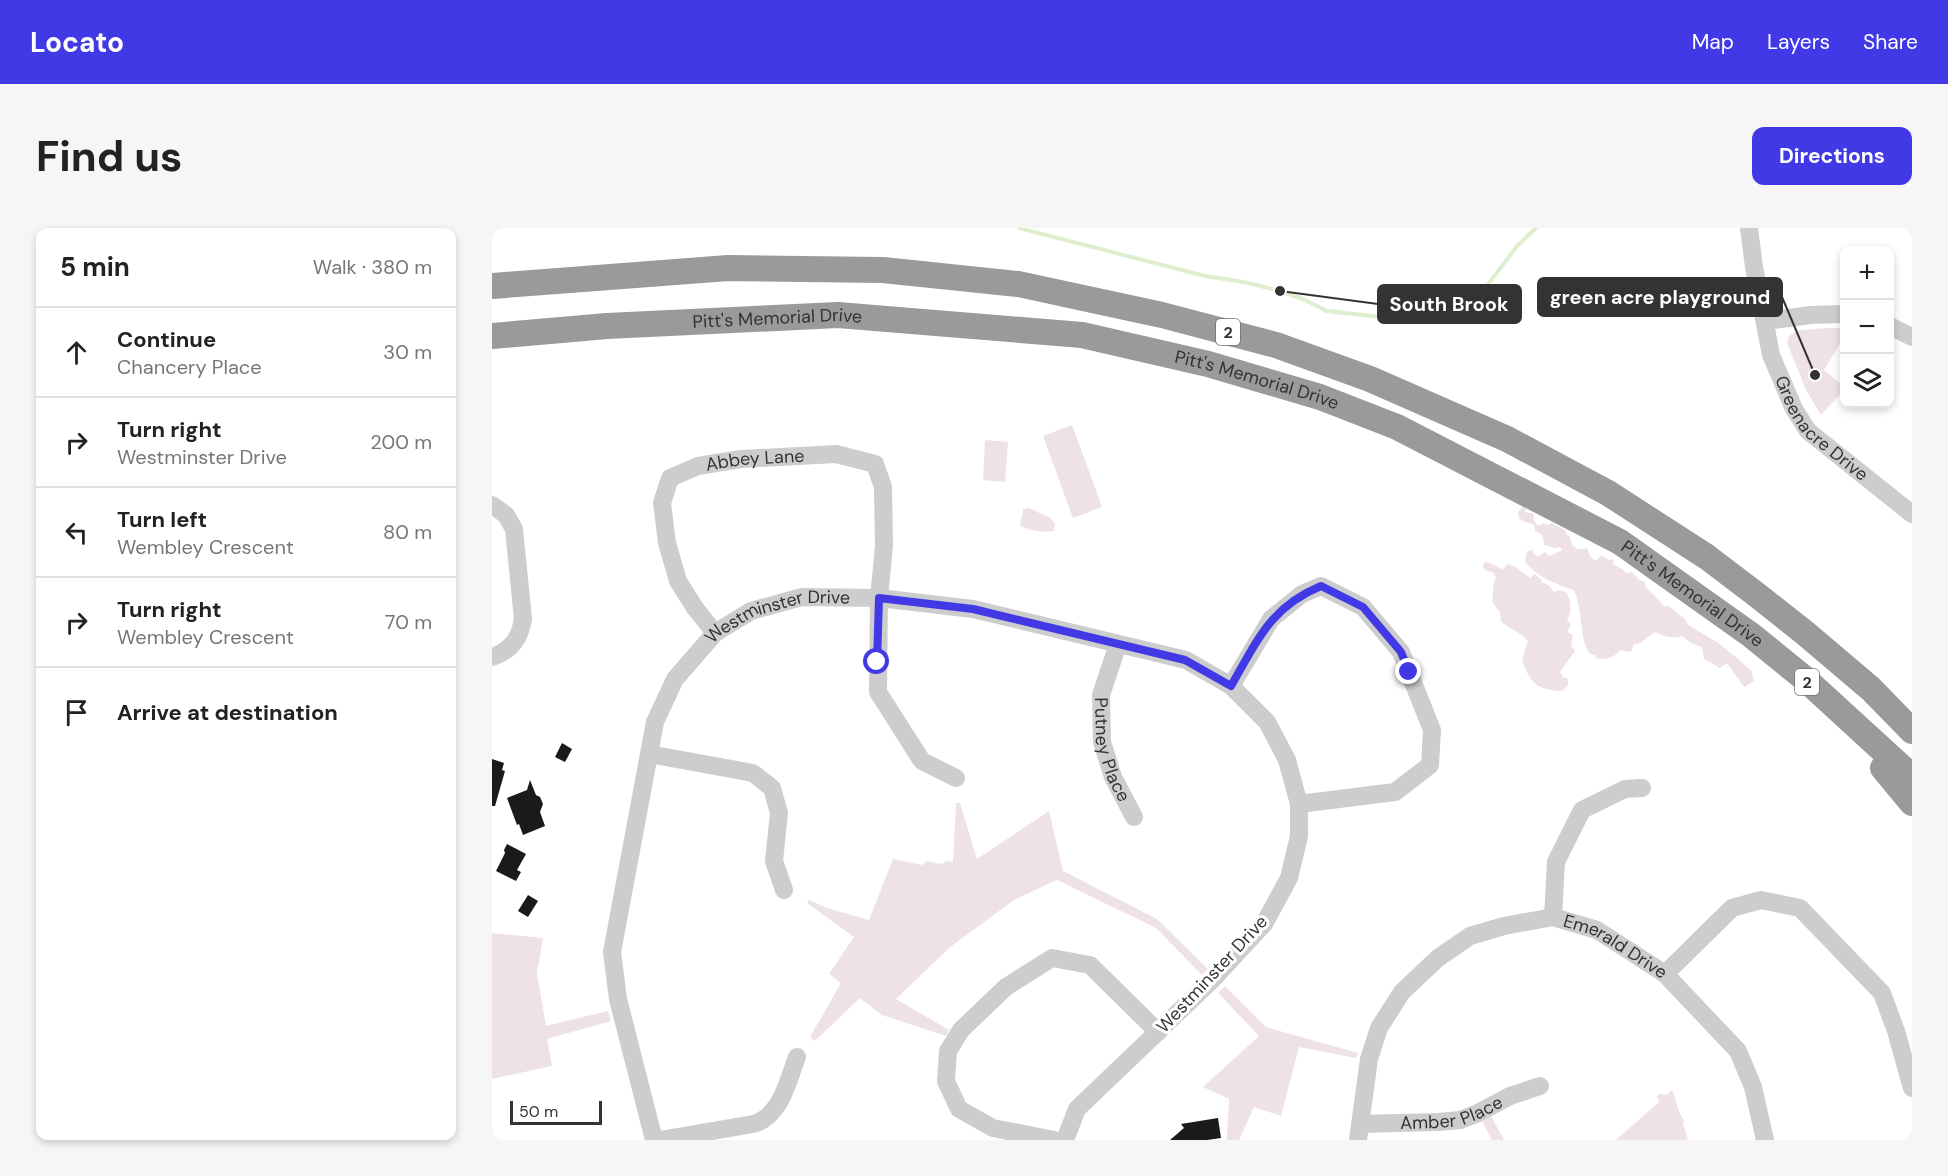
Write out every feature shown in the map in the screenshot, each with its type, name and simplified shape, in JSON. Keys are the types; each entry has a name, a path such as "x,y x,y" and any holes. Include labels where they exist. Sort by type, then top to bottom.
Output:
{"highway":[{"name":"Pitt's Memorial Drive","path":"492,286 728,268 883,270 1018,284 1162,315 1276,345 1370,379 1507,439 1608,493 1715,564 1805,633 1871,689 1912,731"},
{"name":"Pitt's Memorial Drive","path":"492,336 607,326 838,315 1082,335 1208,364 1309,394 1397,427 1620,542 1751,635 1803,678 1912,777"},
{"path":"1695,596 1793,681 1870,754 1912,803"},
{"path":"1871,689 1912,723"}],"street":[{"name":"Greenacre Drive","path":"1749,228 1771,355 1794,409 1808,431 1912,514"},
{"path":"1766,321 1811,315 1840,314"},
{"path":"1894,328 1912,337"},
{"name":"Abbey Lane","path":"715,633 695,608 678,581 667,543 662,503 670,478 698,466 741,459 836,454 875,464 883,487 884,546 879,598"},
{"path":"492,505 506,515 514,529 523,618 519,633 510,647 492,657"},
{"path":"1231,686 1271,619 1302,594 1321,586 1363,607 1401,652 1432,730 1430,765 1395,792 1299,804"},
{"name":"Westminster Drive","path":"654,1140 618,999 612,952 655,722 675,679 715,633 750,611 802,597 879,598 973,609 1185,660 1231,686 1268,722 1287,760 1299,804 1299,836 1289,878 1264,924 1213,979 1077,1109 1065,1140"},
{"path":"879,598 878,692 922,761 956,778"},
{"name":"Putney Place","path":"1118,644 1101,695 1102,742 1113,777 1134,817"},
{"path":"649,754 753,773 772,788 779,813 774,861 784,890"},
{"path":"1553,917 1556,862 1582,810 1625,789 1642,788"},
{"path":"1665,974 1732,908 1761,900 1800,908 1882,993 1896,1031 1912,1088"},
{"name":"Emerald Drive","path":"1359,1132 1369,1059 1379,1028 1402,992 1438,958 1470,936 1504,926 1553,917 1597,930 1665,974 1738,1051 1753,1087 1765,1140"},
{"path":"1054,1140 993,1128 959,1109 946,1081 948,1051 961,1030 1006,987 1052,958 1090,965 1158,1032"},
{"path":"660,1140 753,1124 763,1120 776,1108 797,1057"},
{"name":"Amber Place","path":"1359,1132 1460,1119 1476,1114 1510,1096 1540,1086"}],"shaded area":[{"path":"1840,328 1840,344 1824,370 1840,383 1840,394 1821,415 1806,390 1787,343 1789,336 1800,330"},
{"path":"1072,425 1102,507 1073,518 1043,436"},
{"path":"985,440 1008,442 1005,482 983,480"},
{"path":"1523,507 1526,509 1525,512 1534,514 1533,519 1538,526 1543,523 1548,525 1552,523 1566,531 1574,547 1587,548 1591,558 1596,561 1601,555 1609,560 1613,559 1613,564 1626,573 1632,572 1639,580 1644,581 1646,587 1664,606 1669,606 1685,619 1688,625 1720,644 1751,670 1754,681 1744,687 1727,663 1720,668 1704,659 1702,647 1682,636 1668,637 1655,632 1640,643 1634,644 1631,652 1620,650 1606,659 1596,658 1595,655 1590,654 1584,641 1579,606 1574,590 1540,575 1525,561 1527,551 1532,550 1535,555 1539,556 1545,552 1550,556 1562,550 1560,547 1544,545 1541,534 1535,531 1534,525 1520,519 1518,512"},
{"path":"1029,508 1050,518 1055,524 1054,531 1036,531 1020,525 1023,509"},
{"path":"1484,562 1504,569 1507,564 1511,565 1531,578 1534,574 1554,592 1559,590 1566,592 1571,606 1567,621 1571,624 1567,632 1573,635 1571,646 1575,651 1560,672 1568,679 1568,685 1562,691 1540,687 1531,680 1522,659 1528,641 1501,622 1500,612 1492,602 1496,578 1493,572 1483,568"},
{"path":"956,803 960,803 977,859 1049,811 1063,871 1157,919 1208,969 1202,975 1156,928 1057,880 1014,900 949,948 896,999 949,1030 946,1036 882,1015 860,998 815,1041 810,1037 841,983 829,974 854,937 807,903 809,900 827,908 869,920 893,859 922,865 927,861 942,864 947,861 953,862"},
{"path":"492,933 543,938 537,973 546,1026 608,1011 611,1021 547,1039 552,1066 492,1079"},
{"path":"1225,986 1266,1027 1358,1053 1356,1058 1299,1047 1281,1116 1254,1107 1239,1140 1227,1140 1229,1099 1203,1087 1259,1036 1218,993"},
{"path":"1672,1090 1684,1120 1688,1140 1616,1140 1659,1102 1657,1097 1659,1094 1666,1095"},
{"path":"1491,1116 1504,1140 1492,1140 1482,1121"}],"building":[{"path":"562,743 572,749 565,762 555,757"},
{"path":"492,759 504,763 502,770 505,771 495,806 492,806"},
{"path":"530,780 536,795 540,797 543,804 540,812 545,826 523,835 507,798 527,790"},
{"path":"507,844 526,854 517,870 521,872 516,881 496,871"},
{"path":"528,895 538,901 528,917 518,911"},
{"path":"1218,1118 1221,1138 1170,1140 1184,1128 1181,1124"}],"waterway":[{"path":"1019,228 1205,276 1280,291 1327,311 1409,320 1473,304 1518,245 1536,228"}],"place":[{"name":"South Brook","path":"1280,291"},
{"name":"green acre playground","path":"1815,375"}],"route":[{"path":"877,662 879,598 973,609 1185,660 1231,686 1271,619 1302,594 1321,586 1363,607 1401,652 1409,672"}]}
